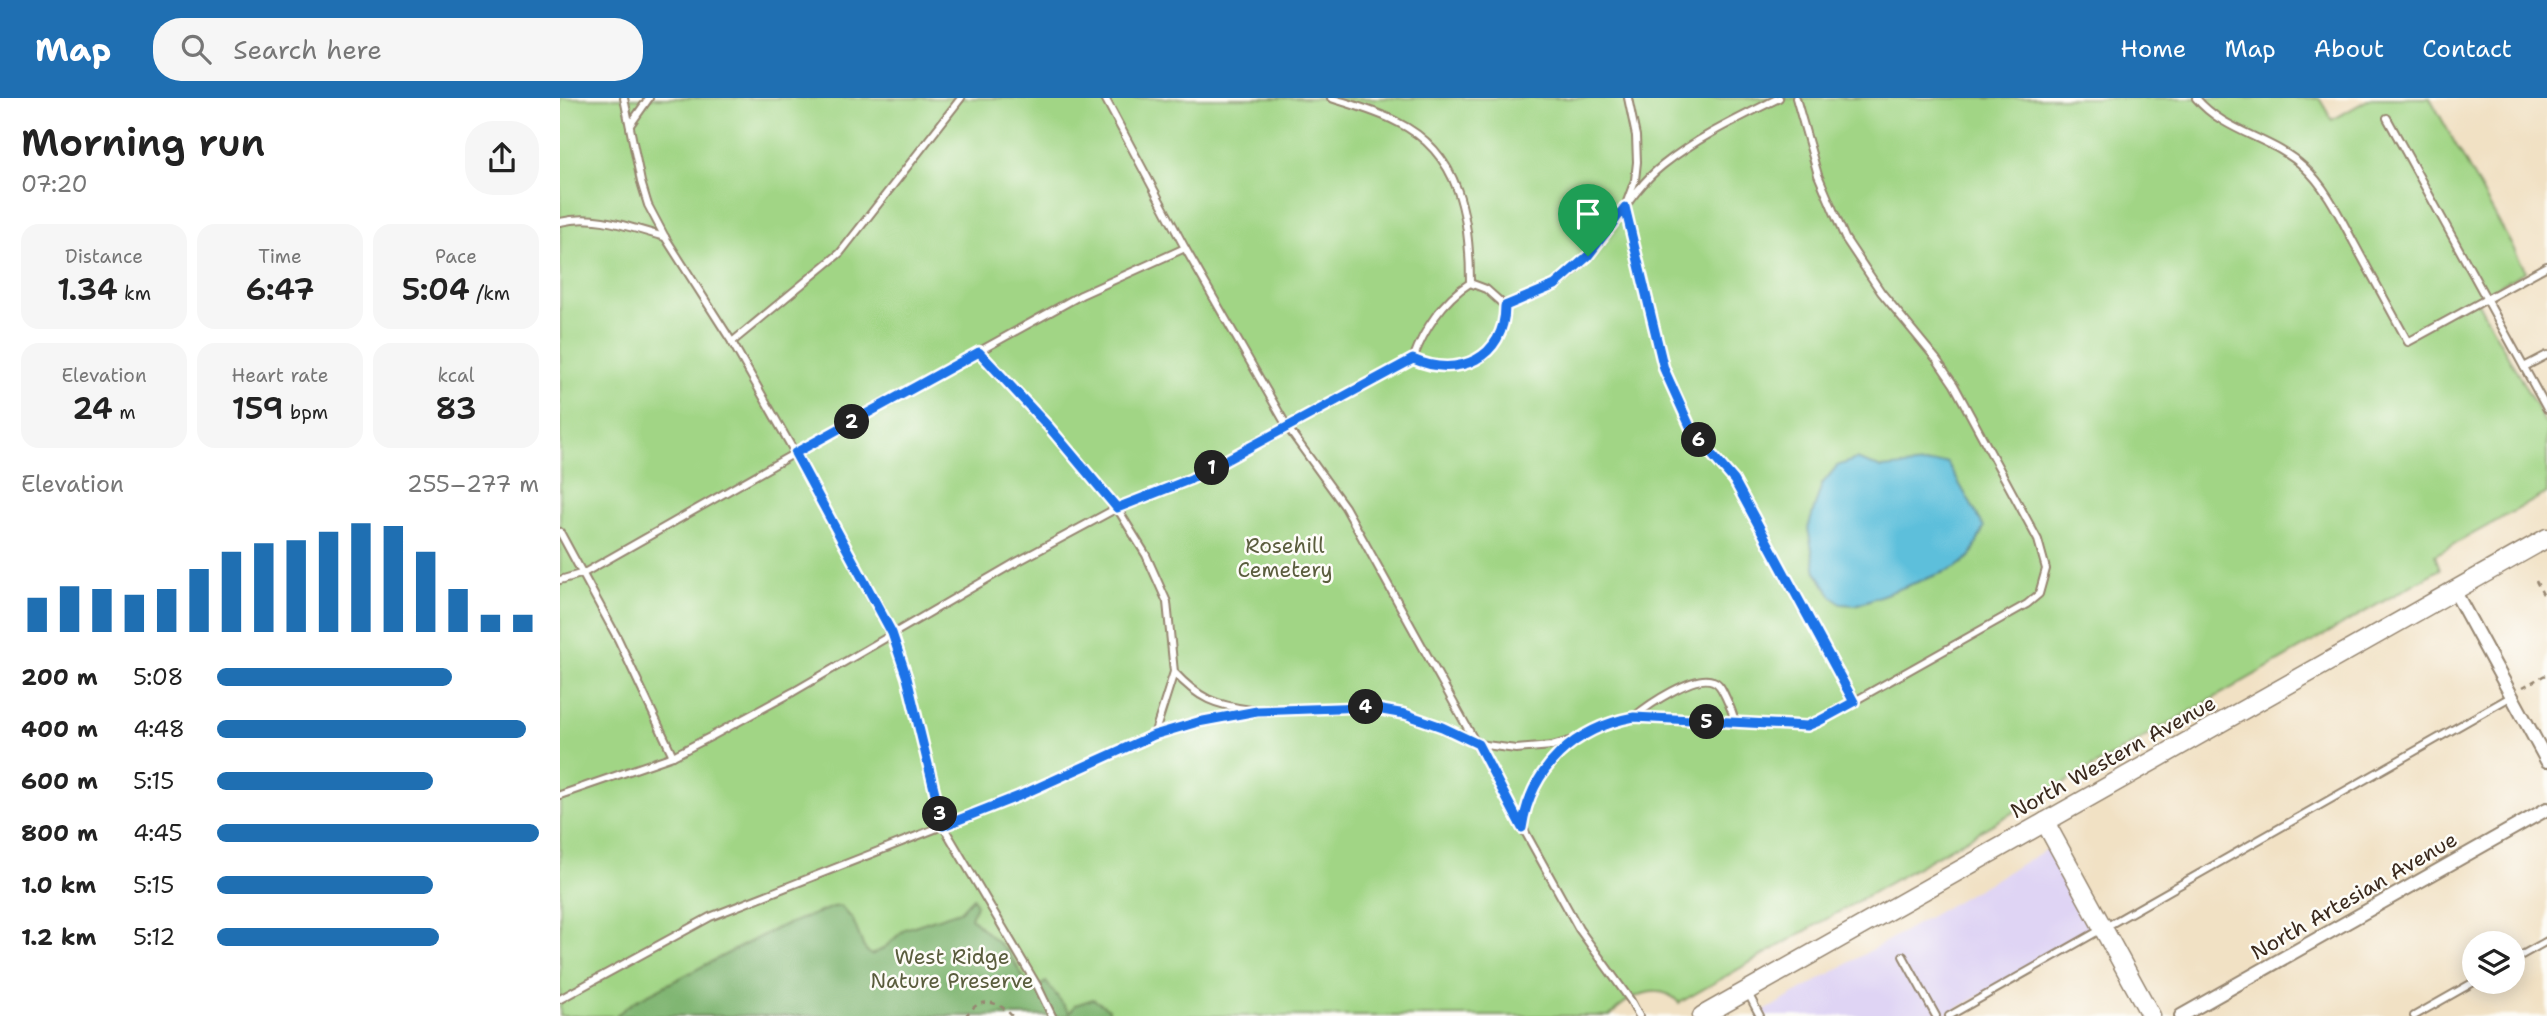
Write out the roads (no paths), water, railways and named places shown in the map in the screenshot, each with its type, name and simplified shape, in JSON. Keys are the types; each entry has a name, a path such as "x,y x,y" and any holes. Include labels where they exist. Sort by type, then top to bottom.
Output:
{"main road":[{"name":"North Western Avenue","path":"1702,1016 2547,538"},
{"path":"2046,822 2151,1016"}],"street":[{"path":"2454,590 2516,692 2547,761"},
{"name":"North Artesian Avenue","path":"2181,1016 2547,809"}],"lane":[{"path":"624,98 640,182 648,205 665,237 732,342 892,633 907,678 943,826 1019,954 1052,1016"},
{"path":"630,125 649,98"},
{"path":"732,342 840,253 961,98"},
{"path":"1105,98 1185,248 1288,428 1345,507 1579,929 1639,1016"},
{"path":"1331,98 1370,110 1399,123 1422,138 1440,158 1452,177 1468,222 1470,283"},
{"path":"1628,98 1636,136 1637,162 1635,180 1625,207 1664,369 1693,433 1734,480 1854,702"},
{"path":"1505,306 1555,285 1588,256 1625,207 1661,166 1717,128 1779,98"},
{"path":"560,999 710,917 1019,796 1154,735 1198,722 1257,711 1365,707 1405,714 1478,744 1516,749 1552,746 1634,717 1807,726 2027,604 2039,594 2046,569 2038,540 1954,385 1881,292 1845,238 1818,175 1796,98"},
{"path":"2196,98 2220,120 2287,154 2304,167 2322,187 2408,342 2547,266"},
{"path":"2387,118 2547,409"},
{"path":"560,222 573,218 600,220 665,237"},
{"path":"560,580 584,573 1081,295 1185,248"},
{"path":"1470,283 1486,289 1505,306"},
{"path":"560,795 673,755 793,692 892,633 1117,508 1191,479 1413,359 1424,334 1447,301 1456,291 1470,283"},
{"path":"1413,359 1450,368 1489,351 1503,330 1505,306"},
{"path":"979,352 1048,426 1117,508 1146,555 1167,602 1174,672 1154,735"},
{"path":"2524,368 2547,355"},
{"path":"560,532 618,639 673,755"},
{"path":"1174,672 1207,701 1257,711"},
{"path":"1634,717 1661,698 1706,679 1717,683 1721,688 1733,712 1735,724"},
{"path":"1949,1016 2516,692"},
{"path":"1522,828 1525,810 1535,783 1559,753 1576,739"},
{"path":"2525,953 2547,941"},
{"path":"1903,956 1936,1016"},
{"path":"2414,1016 2462,989"},
{"path":"1746,991 1760,1016"}],"water":[{"path":"1856,459 1882,468 1947,462 1984,527 1971,556 1955,568 1856,605 1841,604 1832,596 1816,572 1808,528 1822,484 1837,466"}],"park label":[{"name":"Rosehill Cemetery","path":"1285,558"},
{"name":"West Ridge Nature Preserve","path":"952,969"}]}
